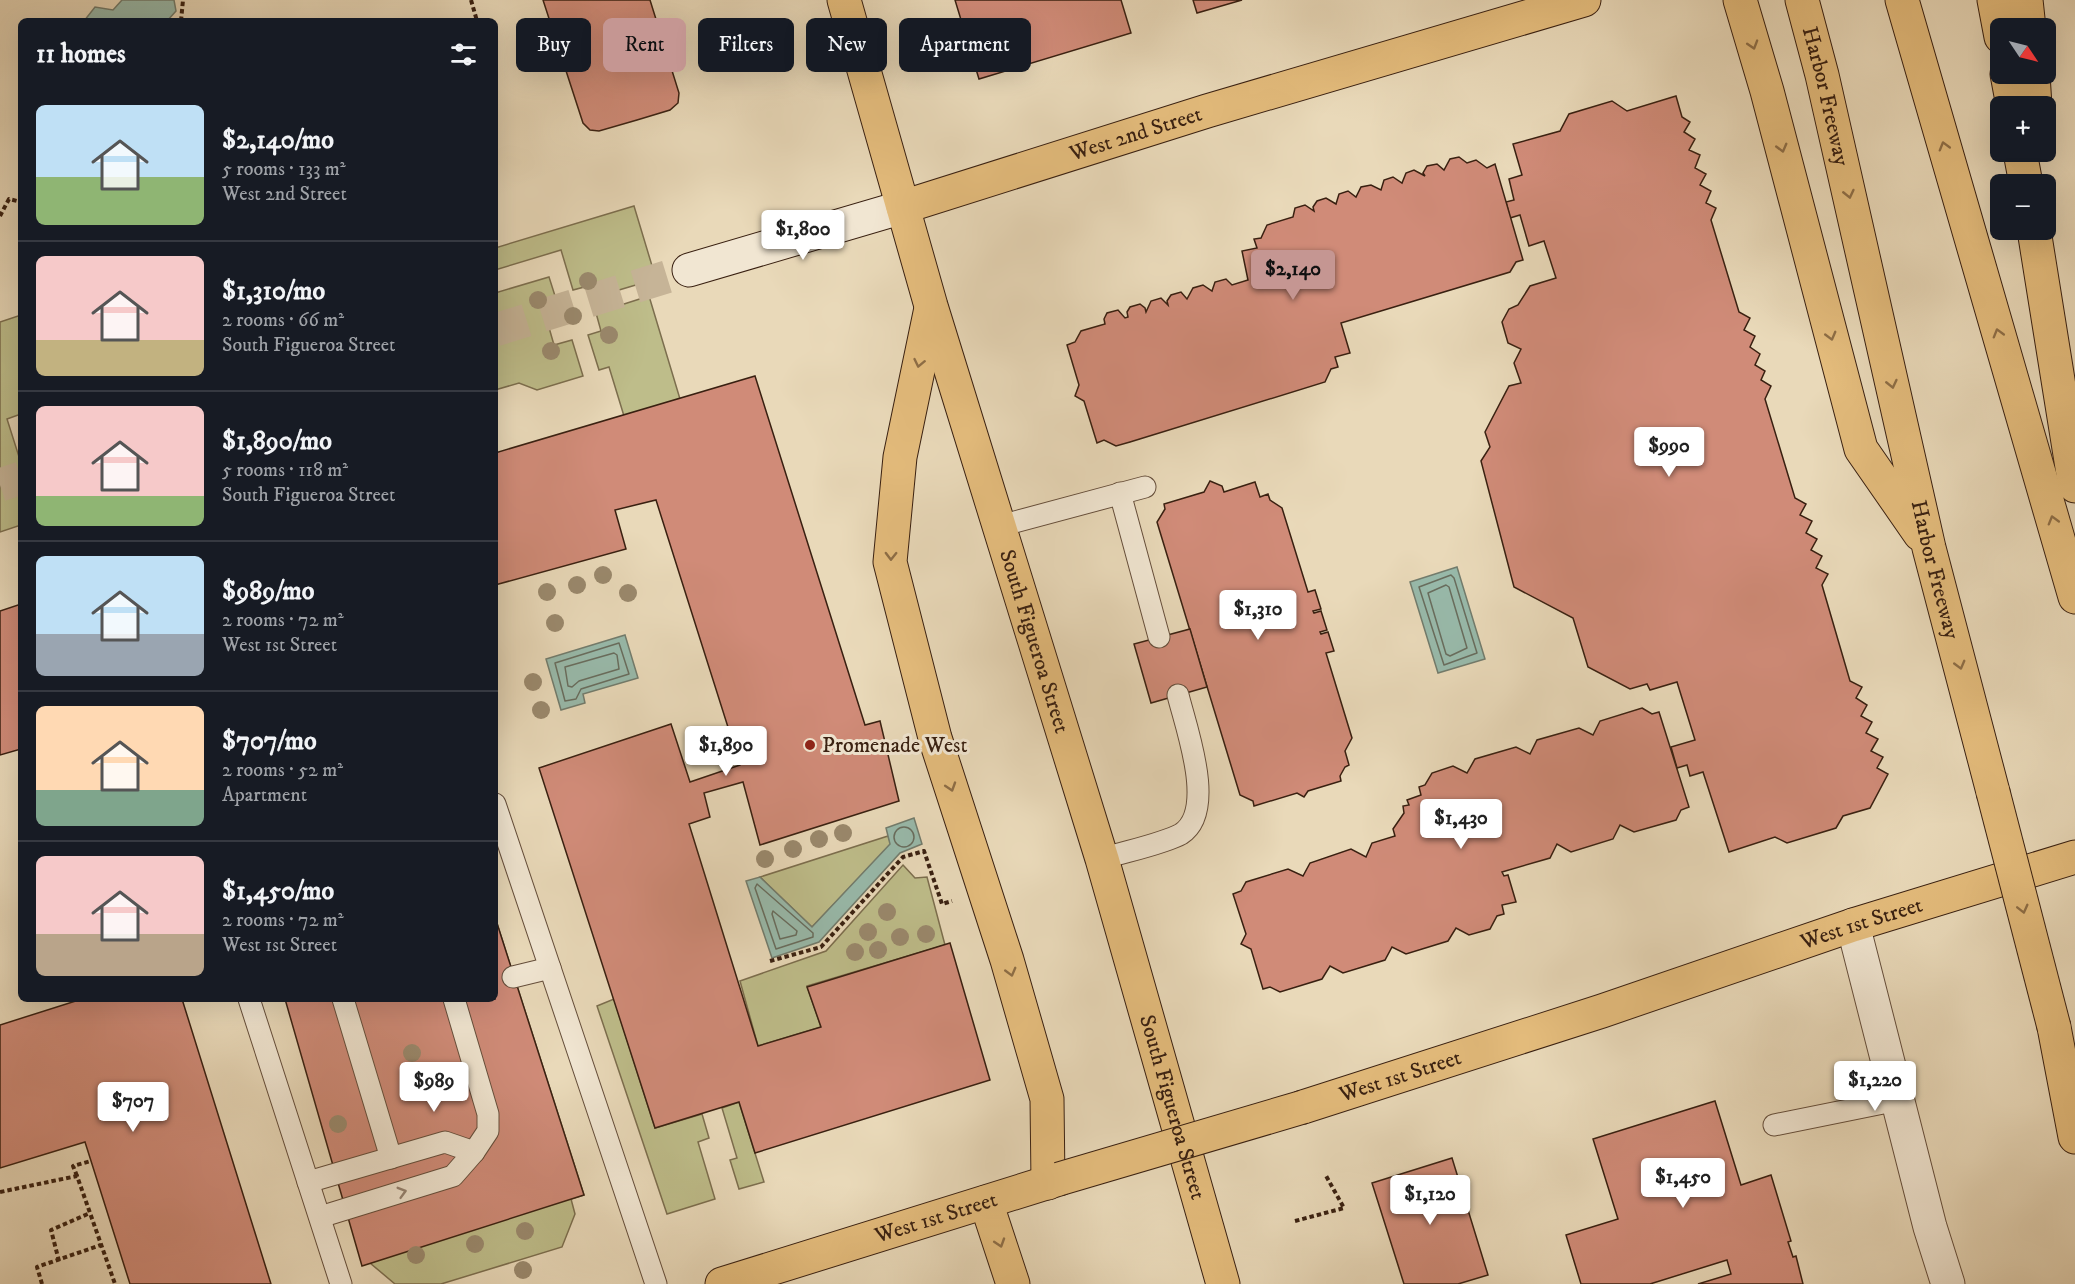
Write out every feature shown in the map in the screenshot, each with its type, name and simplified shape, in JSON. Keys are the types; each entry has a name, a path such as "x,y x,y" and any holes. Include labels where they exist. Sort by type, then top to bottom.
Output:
{"main road":[{"name":"South Figueroa Street","path":"844,0 931,306 1102,859 1223,1284"},
{"name":"West 2nd Street","path":"903,207 1207,111 1584,0"},
{"path":"1740,0 1767,91 1861,450 1929,548"},
{"name":"Harbor Freeway","path":"1802,0 1822,75 1929,548 2054,1027 2075,1137"},
{"path":"1902,0 2075,597"},
{"path":"2036,240 2075,486"},
{"path":"2047,240 2057,365"},
{"path":"931,306 900,457 890,562 935,738 1007,960 1047,1099 1053,1181"},
{"name":"West 1st Street","path":"723,1284 1053,1181 1303,1107 1602,1011 1853,925 2075,857"},
{"path":"986,1202 1013,1284"}],"street":[{"name":"West 2nd Street","path":"689,270 903,207"},
{"path":"1853,925 1930,1227 1948,1284"}],"lane":[{"path":"1000,526 1145,487"},
{"path":"1120,493 1159,637"},
{"path":"1102,859 1180,834 1192,823 1200,786 1178,695"},
{"path":"498,813 656,1284"},
{"path":"513,977 550,968"},
{"path":"250,1002 341,1284"},
{"path":"344,1002 391,1158"},
{"path":"320,1217 453,1176 474,1152 488,1131 488,1114 455,1002"},
{"path":"1774,1125 1898,1100"},
{"path":"309,1182 445,1142 474,1152"}],"path":[{"path":"181,18 183,0"},
{"path":"471,0 476,18"},
{"path":"0,216 9,199 18,201"},
{"path":"770,961 821,947 903,857 924,851 942,904 959,900"},
{"path":"91,1161 73,1166 115,1284"},
{"path":"1295,1221 1344,1208 1325,1174"},
{"path":"0,1192 77,1176"},
{"path":"59,1261 51,1230 90,1213"},
{"path":"42,1284 37,1268 101,1245"}],"shaded area":[{"path":"634,206 656,279 592,298 588,286 573,290 561,250 498,269 498,247"},
{"path":"549,277 556,299 542,303 554,345 572,340 583,376 537,390 519,383 498,389 498,292"},
{"path":"649,296 680,399 624,416 609,367 599,370 588,335 601,331 596,313"},
{"path":"18,316 18,415 7,419 18,454 18,526 0,532 0,322"},
{"path":"888,836 891,844 812,927 760,877"},
{"path":"903,865 915,878 927,877 945,945 807,986 821,1027 758,1046 740,981 826,951"},
{"path":"498,926 584,1195 571,1199 575,1214 562,1247 441,1284 395,1284 370,1263 540,1201 498,964"},
{"path":"614,999 655,1128 702,1114 709,1138 698,1142 715,1199 667,1214 597,1006"},
{"path":"739,1102 764,1182 739,1189 730,1160 737,1158 722,1108"}],"water":[{"path":"122,0 174,0 176,11 170,18 86,18 95,7 113,10"},
{"path":"1457,567 1485,659 1438,673 1410,582"},
{"path":"625,635 638,678 583,694 585,703 561,710 546,659"},
{"path":"914,818 922,844 900,853 819,942 772,958 746,881 760,877 812,927 890,844 886,828"}],"building":[{"path":"543,0 650,0 656,18 603,18 603,72 672,72 679,93 678,103 670,110 599,131 590,130 583,123 566,72 591,72 591,18 549,18"},
{"path":"955,0 1121,0 1131,33 1031,63 1031,18 960,18"},
{"path":"1193,0 1242,0 1197,13"},
{"path":"977,72 1002,72 979,79"},
{"path":"1676,96 1682,117 1690,122 1684,132 1695,139 1689,150 1700,155 1695,168 1706,174 1700,185 1711,191 1706,203 1716,208 1711,220 1739,312 1750,318 1744,330 1755,336 1750,347 1760,354 1755,365 1765,371 1761,380 1771,386 1765,399 1795,498 1806,504 1800,515 1812,521 1806,533 1817,539 1811,550 1822,556 1816,568 1828,574 1822,585 1850,681 1862,687 1856,698 1867,705 1861,716 1872,722 1866,733 1878,739 1871,751 1883,757 1877,768 1888,774 1870,808 1843,816 1836,828 1787,843 1775,837 1729,852 1703,772 1690,776 1687,765 1677,768 1671,747 1695,740 1677,682 1650,690 1647,684 1630,689 1588,667 1573,618 1514,587 1481,461 1490,447 1485,432 1509,386 1521,383 1514,363 1521,349 1508,343 1502,322 1509,309 1518,305 1530,286 1556,278 1544,241 1529,246 1520,215 1510,218 1506,202 1514,200 1509,179 1522,175 1513,144 1560,131 1569,114 1612,101 1627,111"},
{"path":"1459,157 1467,163 1476,160 1487,168 1495,164 1523,260 1516,262 1510,272 1341,323 1350,353 1335,357 1338,367 1331,369 1325,382 1116,446 1104,440 1097,443 1084,401 1075,396 1079,385 1067,345 1075,342 1081,331 1105,324 1104,319 1107,313 1118,310 1125,318 1128,317 1127,312 1130,307 1140,304 1146,312 1151,301 1161,298 1168,305 1167,301 1171,295 1181,292 1187,299 1193,288 1203,285 1212,291 1215,282 1226,279 1232,285 1248,280 1242,251 1257,248 1254,239 1261,238 1267,225 1293,217 1295,208 1305,205 1314,211 1313,207 1317,201 1326,198 1336,204 1339,194 1348,191 1356,197 1361,187 1371,185 1381,190 1384,180 1393,177 1402,183 1406,173 1414,170 1425,176 1423,173 1427,166 1437,164 1444,170 1450,159"},
{"name":"Promenade West","path":"755,376 865,725 880,721 899,801 760,845 743,782 704,793 710,817 689,824 758,1046 821,1027 807,987 950,943 990,1080 755,1153 739,1102 655,1128 539,768 671,724 690,782 740,765 656,500 615,510 626,549 498,584 498,452"},
{"path":"1210,481 1222,486 1224,492 1255,482 1260,497 1268,494 1270,500 1282,508 1308,592 1315,590 1321,609 1313,611 1314,613 1321,611 1327,630 1320,632 1321,634 1328,632 1334,651 1326,653 1352,738 1345,751 1349,765 1345,767 1340,776 1341,781 1308,791 1304,797 1297,793 1254,806 1253,801 1240,795 1157,522 1165,509 1164,504 1204,492"},
{"path":"18,605 18,750 0,755 0,611"},
{"path":"1190,629 1207,687 1151,703 1134,644"},
{"path":"1642,708 1652,714 1659,712 1689,807 1681,810 1676,820 1634,832 1620,825 1613,839 1571,852 1557,844 1550,858 1502,872 1504,876 1508,875 1516,902 1502,905 1504,914 1497,916 1490,929 1469,935 1456,928 1448,941 1406,954 1392,947 1385,960 1343,973 1330,966 1322,979 1280,992 1270,987 1263,989 1251,949 1241,944 1246,934 1233,894 1241,891 1246,882 1288,869 1303,876 1310,863 1351,849 1366,857 1372,843 1395,836 1393,829 1404,813 1403,806 1409,805 1407,800 1421,795 1419,787 1425,785 1432,773 1453,766 1467,773 1475,759 1516,747 1530,754 1537,740 1579,728 1593,735 1600,721"},
{"path":"498,926 584,1195 362,1266 286,1002 498,1002"},
{"path":"73,1002 183,1002 271,1284 130,1284 85,1142 0,1168 0,1025"},
{"path":"1715,1101 1741,1185 1771,1175 1791,1241 1788,1242 1793,1257 1796,1256 1803,1284 1698,1284 1731,1274 1727,1260 1650,1284 1581,1284 1566,1235 1618,1219 1593,1139"},
{"path":"1452,1158 1488,1275 1458,1284 1404,1284 1372,1183"}],"tunnel":[{"path":"498,329 689,270"},
{"path":"0,485 18,479"}],"place":[{"name":"Promenade West","path":"810,745"}]}
